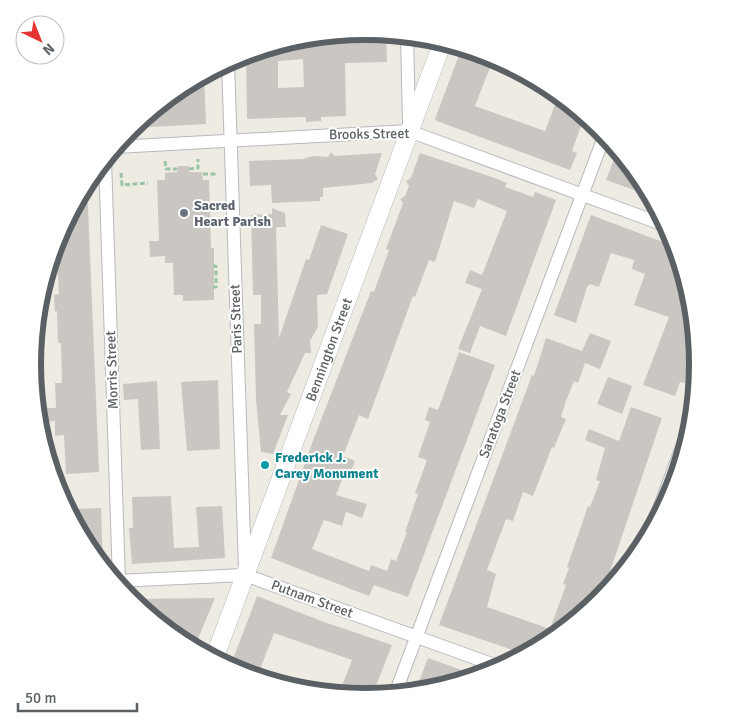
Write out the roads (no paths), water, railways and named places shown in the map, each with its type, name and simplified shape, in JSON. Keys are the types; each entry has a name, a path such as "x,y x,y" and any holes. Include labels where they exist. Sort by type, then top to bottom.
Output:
{"main road":[{"name":"Bennington Street","path":"217,652 440,49"}],"street":[{"path":"407,43 410,131"},
{"name":"Paris Street","path":"228,70 245,575"},
{"name":"Brooks Street","path":"126,145 410,131 657,222"},
{"name":"Saratoga Street","path":"398,686 602,142"},
{"name":"Morris Street","path":"105,171 117,572"},
{"name":"Putnam Street","path":"124,581 245,575 488,663"}],"place":[{"name":"Sacred Heart Parish","path":"184,213"},
{"name":"Frederick J. Carey Monument","path":"265,465"}]}
